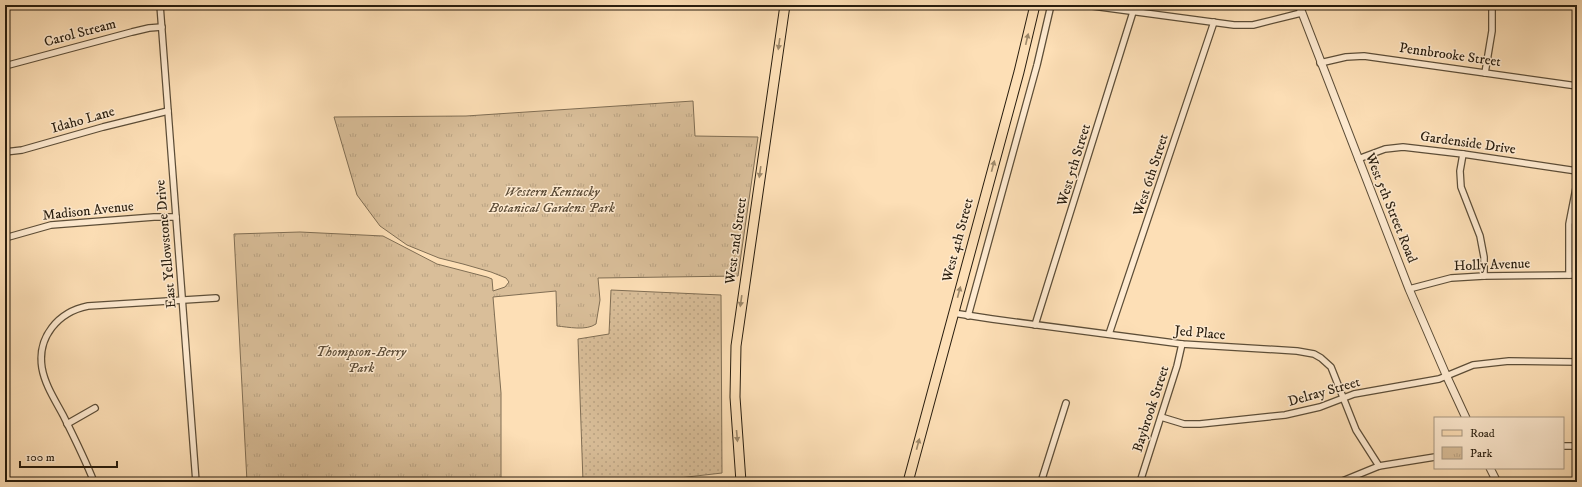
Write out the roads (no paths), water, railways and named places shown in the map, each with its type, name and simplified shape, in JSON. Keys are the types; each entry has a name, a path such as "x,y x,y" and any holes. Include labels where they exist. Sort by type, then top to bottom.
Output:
{"main road":[{"name":"West 2nd Street","path":"741,482 735,397 736,346 785,5"},
{"name":"West 4th Street","path":"908,482 1019,72 1034,5"}],"street":[{"name":"East Yellowstone Drive","path":"160,5 196,482"},
{"path":"968,316 1037,66 1051,5"},
{"path":"1085,5 1234,25 1253,25 1301,13"},
{"name":"West 5th Street Road","path":"1299,5 1320,63 1409,289 1446,377 1466,417"},
{"path":"1485,72 1492,31 1492,5"},
{"name":"West 5th Street","path":"1036,325 1133,12"},
{"name":"West 6th Street","path":"1109,334 1214,22"},
{"name":"Carol Stream","path":"5,66 132,32 162,27"},
{"name":"Pennbrooke Street","path":"1320,63 1346,56 1364,56 1577,86"},
{"name":"Idaho Lane","path":"5,152 22,150 103,127 168,111"},
{"name":"Gardenside Drive","path":"1358,159 1385,150 1403,147 1463,154 1577,171"},
{"path":"1463,154 1460,179 1461,187 1480,236 1484,257 1484,276"},
{"path":"1569,275 1569,224 1577,183"},
{"name":"Madison Avenue","path":"5,238 51,225 154,217 176,217"},
{"name":"Holly Avenue","path":"1409,289 1450,278 1577,275"},
{"path":"94,482 48,387 42,370 41,361 44,343 49,331 57,321 71,311 88,306 216,298"},
{"name":"Jed Place","path":"953,313 1182,344 1297,351 1314,354 1331,367 1342,398 1356,430 1379,466"},
{"name":"Baybrook Street","path":"1140,482 1177,366 1182,344"},
{"name":"Delray Street","path":"1161,418 1184,424 1219,423 1303,412 1354,394 1446,377 1473,365 1490,362 1577,362"},
{"path":"1041,482 1066,403"},
{"path":"67,424 95,408"},
{"path":"1564,446 1577,446"},
{"path":"1340,482 1379,466 1434,457"},
{"path":"1490,469 1497,482"}],"park label":[{"name":"Western Kentucky Botanical Gardens Park","path":"552,200"},
{"name":"Thompson-Berry Park","path":"361,360"}]}
